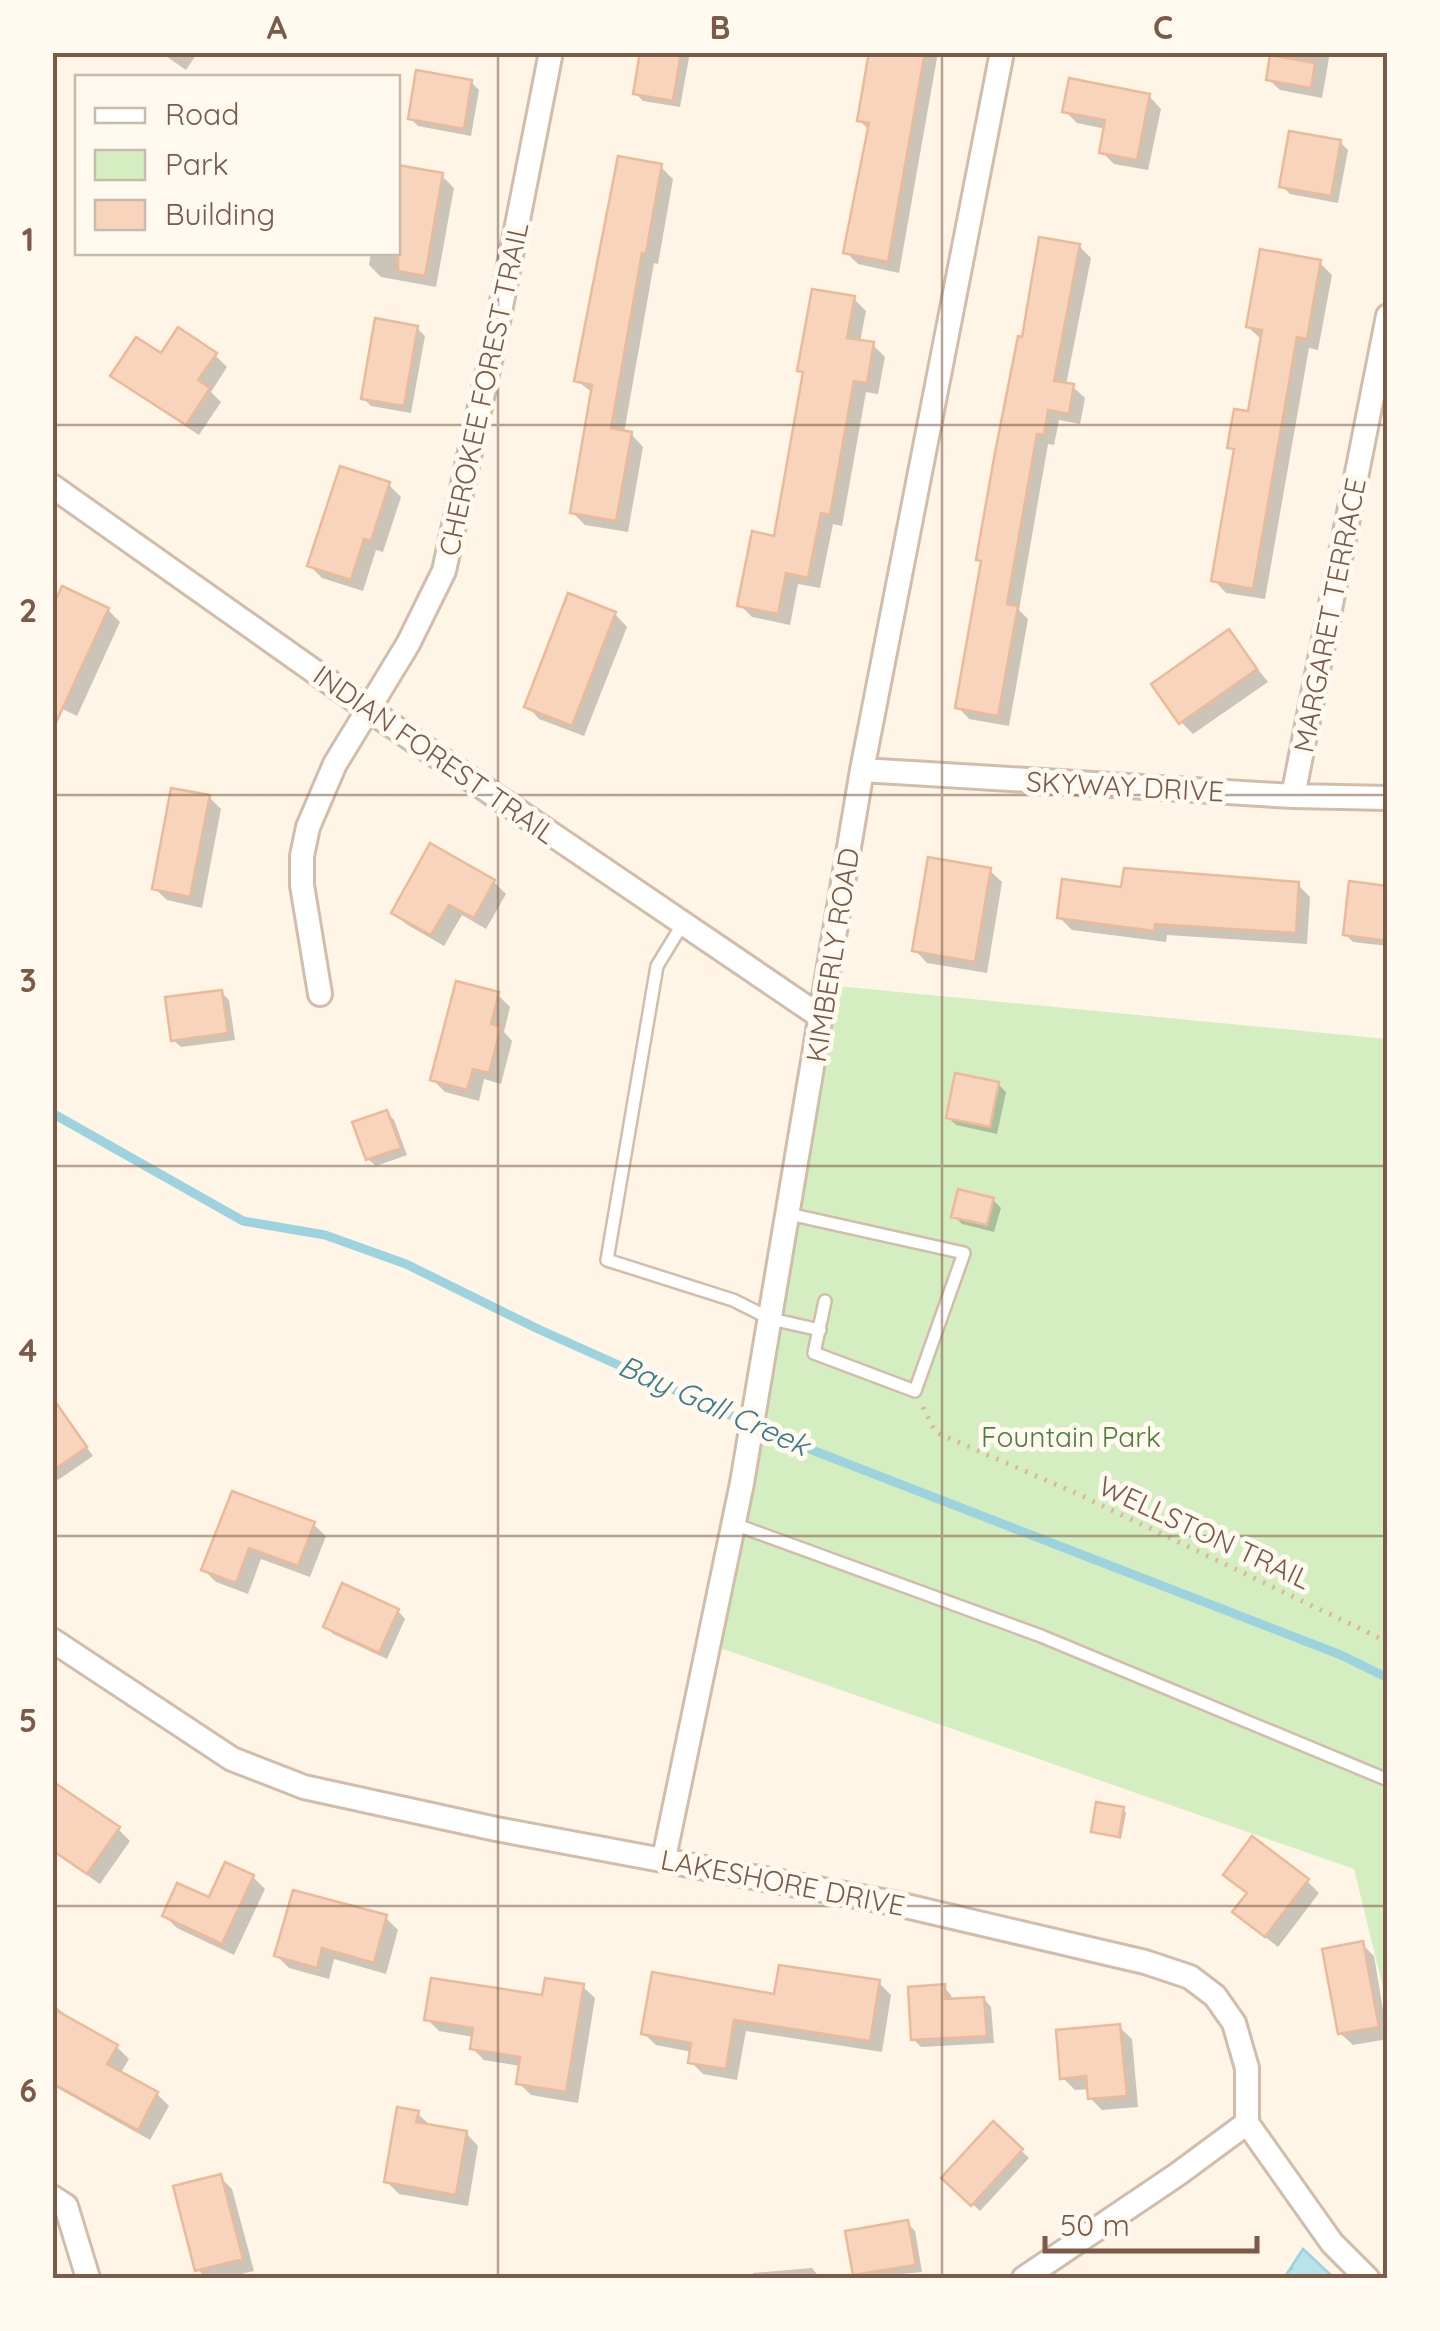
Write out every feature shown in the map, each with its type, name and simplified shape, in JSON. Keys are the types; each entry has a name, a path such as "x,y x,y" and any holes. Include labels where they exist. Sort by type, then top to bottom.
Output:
{"street":[{"name":"CHEROKEE FOREST TRAIL","path":"320,994 305,915 302,856 318,797 436,586 453,538 551,52"},
{"name":"KIMBERLY ROAD","path":"664,1858 742,1483 862,770 1002,52"},
{"name":"MARGARET TERRACE","path":"1294,796 1388,316"},
{"name":"INDIAN FOREST TRAIL","path":"52,486 369,710 820,1016"},
{"name":"SKYWAY DRIVE","path":"862,770 1388,798"},
{"name":"LAKESHORE DRIVE","path":"52,1640 232,1759 304,1787 496,1829 893,1903 1146,1962 1190,1976 1215,1996 1234,2023 1247,2068 1247,2122"},
{"path":"1024,2278 1178,2174 1247,2122 1332,2243 1367,2278"},
{"path":"52,2197 66,2206 88,2278"}],"lane":[{"path":"682,924 657,966 607,1260 733,1300 771,1318 820,1330"},
{"path":"788,1214 964,1253 915,1391 814,1353 826,1301"},
{"path":"734,1524 1041,1636 1388,1780"}],"path":[{"name":"WELLSTON TRAIL","path":"915,1391 936,1432 1080,1494 1388,1642"}],"green space":[{"name":"Fountain Park","path":"826,985 1387,1039 1387,2004 1354,1869 709,1644"}],"water":[{"path":"1303,2249 1334,2278 1284,2278"}],"building":[{"path":"640,52 681,52 673,101 633,94"},
{"path":"869,52 925,52 888,262 843,253 869,123 857,121"},
{"path":"1270,55 1315,63 1311,88 1266,80"},
{"path":"416,70 472,80 464,129 408,119"},
{"path":"1069,78 1150,94 1137,160 1099,153 1105,120 1062,112"},
{"path":"1289,131 1341,140 1331,196 1279,187"},
{"path":"618,156 662,164 611,428 632,432 616,521 570,513 592,385 574,381"},
{"path":"400,165 443,173 425,276 398,271"},
{"path":"1039,237 1080,244 1054,381 1074,384 1069,414 1048,410 1044,435 1037,434 1007,604 1018,606 998,716 955,708 981,561 976,560 994,458 1018,336 1022,337"},
{"path":"1260,249 1321,260 1307,339 1297,337 1253,589 1211,581 1234,449 1227,448 1234,409 1248,411 1262,330 1246,327"},
{"path":"812,289 855,296 847,338 874,342 867,383 854,381 830,515 821,513 808,578 786,573 778,614 737,606 752,531 774,536 803,372 797,371"},
{"path":"375,318 418,326 404,406 361,399"},
{"path":"178,327 217,353 198,380 210,388 186,425 110,376 136,337 161,353"},
{"path":"340,466 390,482 371,541 364,539 351,580 307,566"},
{"path":"62,586 109,608 52,731 52,608"},
{"path":"568,593 616,612 572,726 524,707"},
{"path":"1229,629 1257,669 1179,724 1151,684"},
{"path":"171,788 210,795 190,897 152,889"},
{"path":"430,843 495,880 474,918 449,905 431,935 391,913"},
{"path":"928,857 991,868 975,962 912,951"},
{"path":"1124,868 1299,882 1296,933 1155,924 1154,931 1057,918 1062,879 1121,887"},
{"path":"1349,881 1388,886 1388,941 1343,935"},
{"path":"456,981 499,992 491,1024 501,1027 489,1073 473,1069 467,1090 430,1080"},
{"path":"222,990 228,1033 171,1041 165,997"},
{"path":"955,1073 999,1082 990,1127 946,1118"},
{"path":"387,1110 401,1148 366,1160 352,1122"},
{"path":"958,1189 994,1198 987,1225 951,1217"},
{"path":"52,1397 87,1447 52,1471"},
{"path":"232,1491 315,1522 298,1566 249,1548 236,1583 201,1570"},
{"path":"342,1583 399,1609 379,1653 323,1627"},
{"path":"52,1781 120,1827 87,1874 52,1850"},
{"path":"1096,1802 1124,1807 1119,1837 1091,1832"},
{"path":"1252,1836 1309,1879 1265,1937 1232,1912 1247,1893 1223,1875"},
{"path":"225,1862 254,1875 222,1944 162,1916 177,1883 209,1897"},
{"path":"293,1890 387,1915 374,1963 322,1948 317,1968 274,1956"},
{"path":"1363,1941 1379,2027 1338,2034 1322,1949"},
{"path":"779,1965 880,1980 870,2041 734,2020 726,2069 688,2063 691,2043 641,2034 652,1972 774,1994"},
{"path":"431,1978 542,1995 545,1978 584,1984 566,2092 516,2084 520,2057 470,2049 473,2028 424,2020"},
{"path":"945,1984 945,1999 984,1997 987,2036 911,2040 908,1987"},
{"path":"52,2008 118,2045 107,2064 158,2092 138,2130 52,2083"},
{"path":"1120,2024 1127,2096 1088,2099 1086,2076 1060,2079 1056,2030"},
{"path":"397,2107 419,2111 416,2122 467,2131 456,2195 384,2182"},
{"path":"993,2121 1023,2149 971,2206 941,2178"},
{"path":"221,2174 243,2259 195,2271 173,2186"},
{"path":"908,2220 916,2265 853,2275 845,2231"}],"waterway":[{"name":"Bay Gall Creek","path":"52,1113 243,1221 325,1235 406,1264 538,1329 781,1438 1341,1655 1388,1678"}]}
